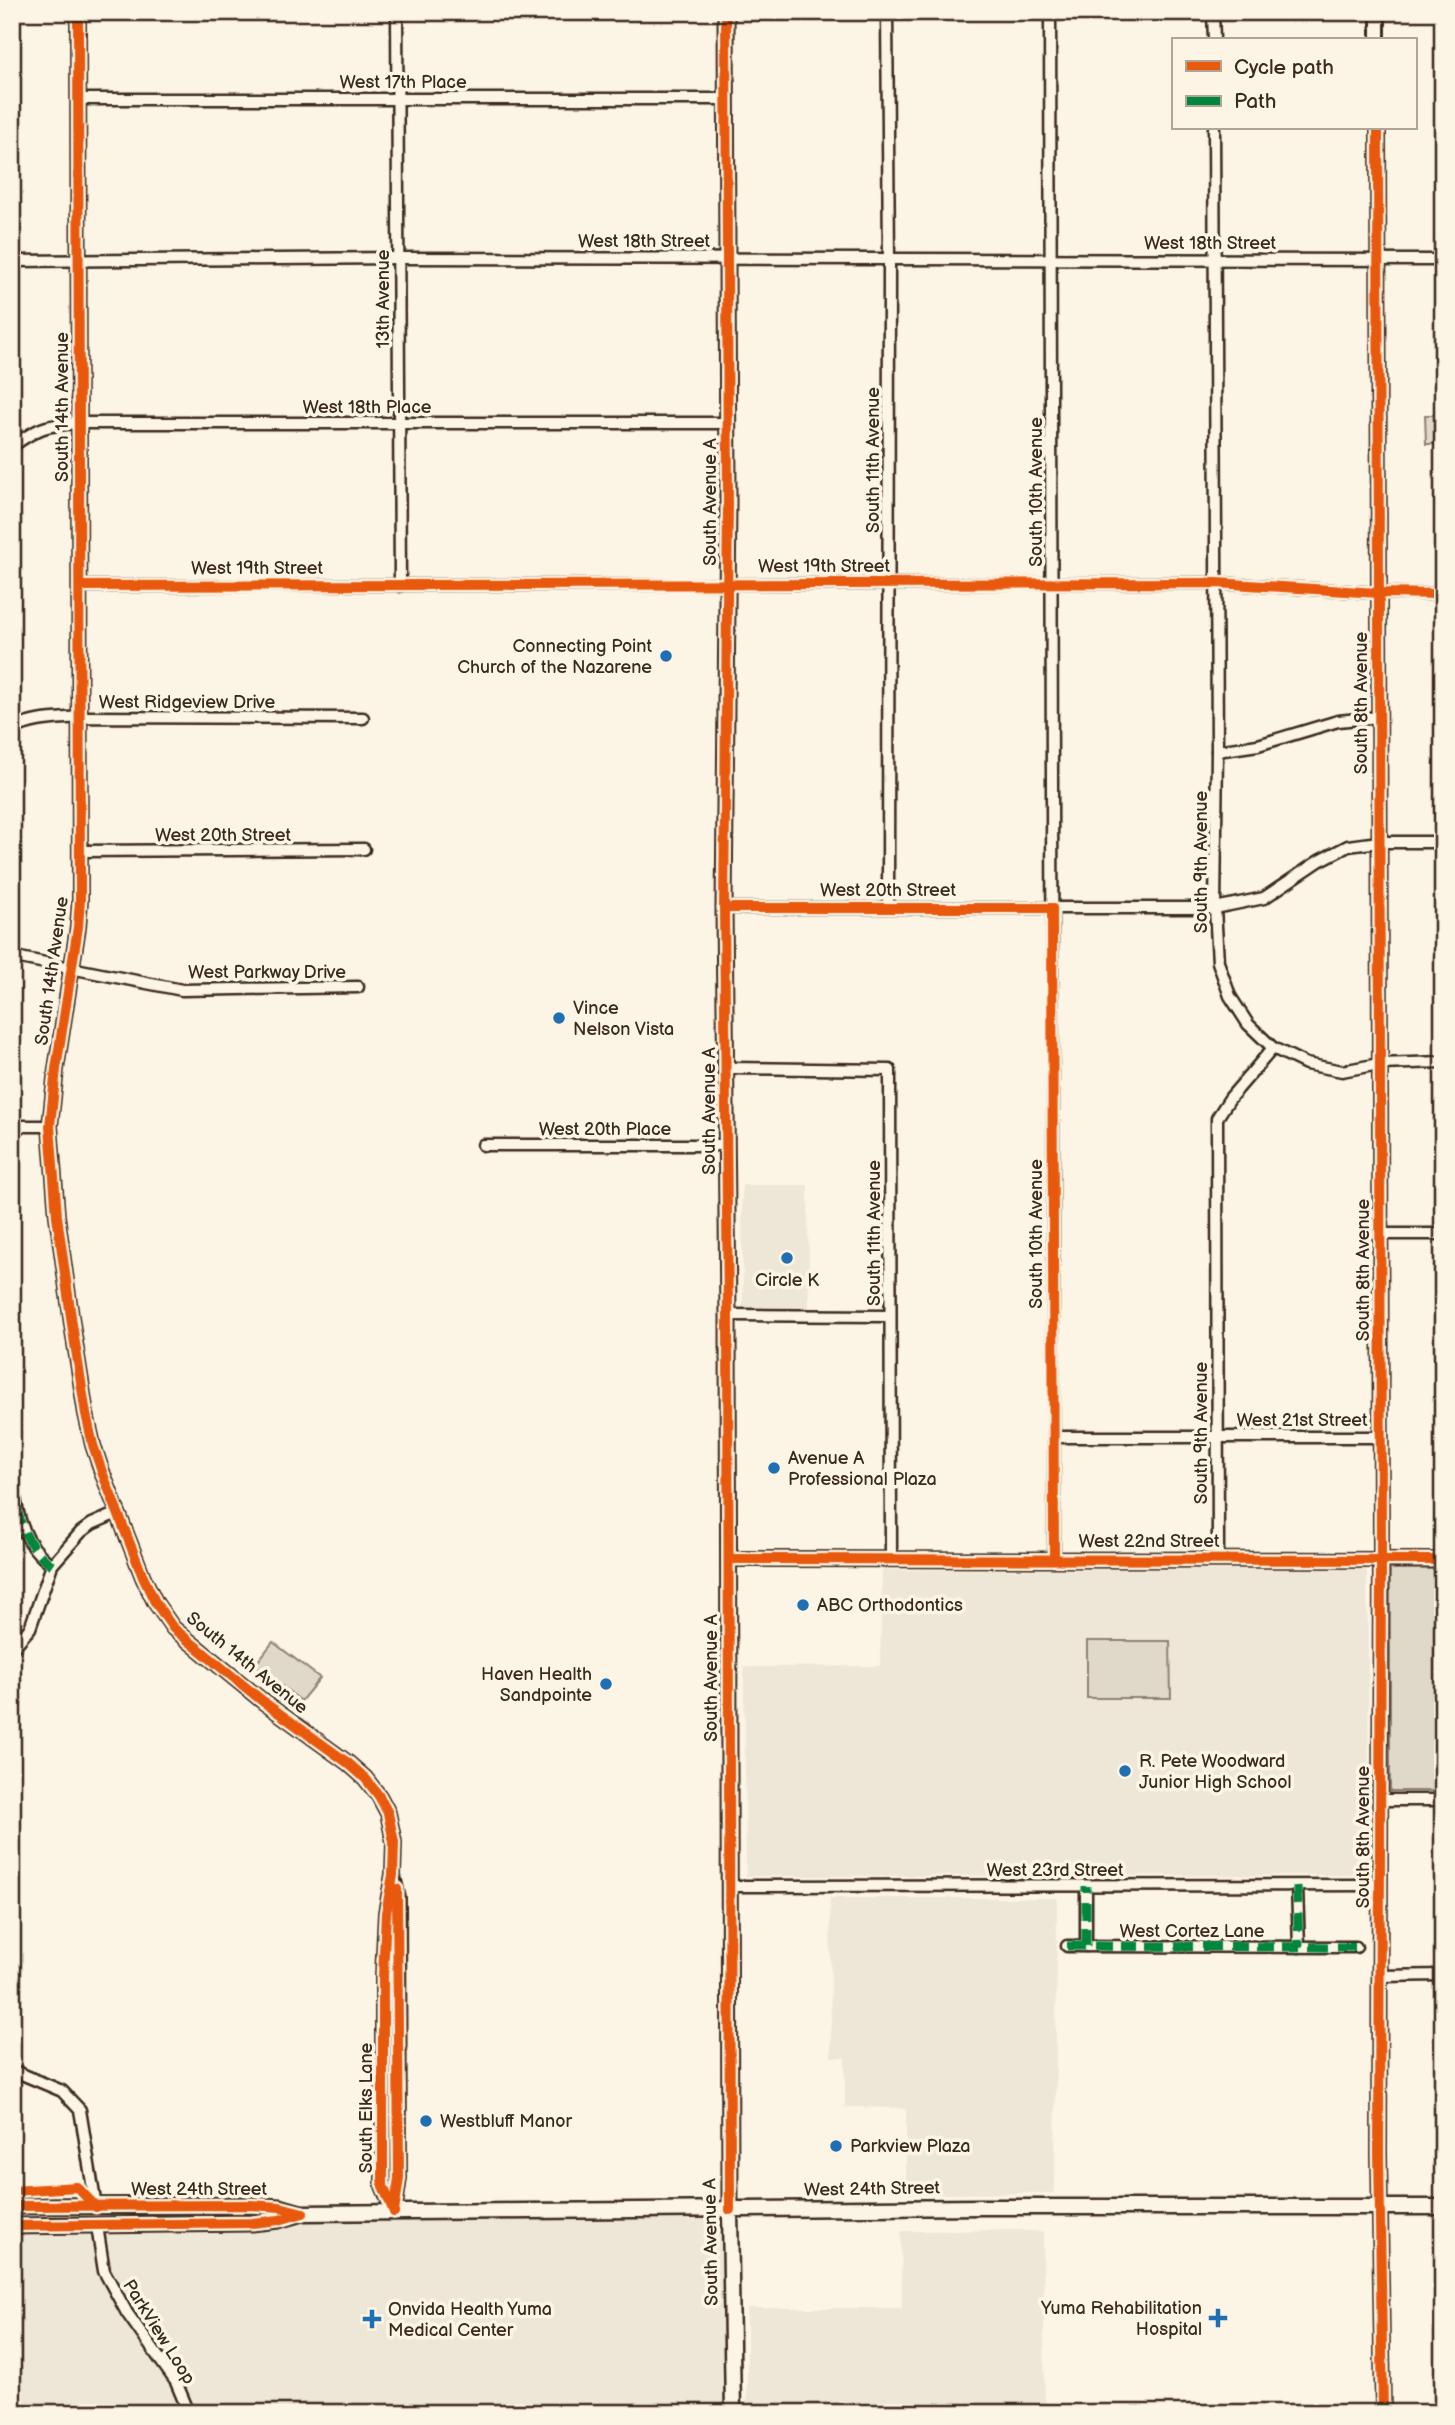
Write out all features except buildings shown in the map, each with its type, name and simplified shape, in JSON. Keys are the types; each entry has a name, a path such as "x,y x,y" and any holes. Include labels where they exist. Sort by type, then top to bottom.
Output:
{"main road":[{"name":"South Avenue A","path":"726,12 728,423 724,908 733,2413"},
{"name":"West 24th Street","path":"12,2206 251,2205 280,2207 303,2213 1443,2207"},
{"name":"West 24th Street","path":"12,2226 252,2223 279,2220 303,2213"}],"street":[{"name":"South 14th Avenue","path":"78,12 81,851 78,928 50,1126 57,1216 86,1413 102,1472 117,1513 155,1602 173,1628 265,1703 348,1763 372,1787 388,1812"},
{"name":"13th Avenue","path":"397,12 400,586"},
{"name":"South 11th Avenue","path":"887,12 888,907"},
{"name":"South 10th Avenue","path":"1050,12 1054,1559"},
{"path":"1213,12 1214,38"},
{"path":"1378,12 1378,38"},
{"name":"West 17th Place","path":"78,99 727,99"},
{"name":"South 9th Avenue","path":"1214,130 1217,751 1215,908 1218,962 1230,996 1248,1024 1273,1048 1230,1098 1217,1118 1218,1558"},
{"name":"South 8th Avenue","path":"1378,130 1381,1560 1379,2206 1383,2413"},
{"name":"West 18th Street","path":"12,261 399,258 1443,260"},
{"name":"West 18th Place","path":"12,446 37,429 49,425 79,423 728,423"},
{"name":"West 19th Street","path":"80,586 1216,583 1378,593 1443,594"},
{"name":"West Ridgeview Drive","path":"12,730 42,719 80,717 363,718"},
{"path":"1217,751 1258,746 1338,721 1378,717"},
{"name":"West 20th Street","path":"724,908 1215,908 1264,898 1348,846 1378,842 1443,842"},
{"name":"West 20th Street","path":"81,851 364,849"},
{"name":"West Parkway Drive","path":"12,953 20,958 183,990 358,987"},
{"path":"1273,1048 1306,1064 1342,1071 1379,1064 1443,1062"},
{"name":"South 11th Avenue","path":"727,1068 890,1070 891,1558"},
{"path":"12,1126 50,1126"},
{"name":"West 20th Place","path":"482,1145 727,1145"},
{"path":"1380,1234 1443,1234"},
{"path":"728,1315 890,1315"},
{"name":"West 21st Street","path":"1055,1437 1380,1437"},
{"path":"12,1480 24,1533 38,1556 52,1565"},
{"path":"12,1649 30,1628 52,1565 81,1532 117,1513"},
{"name":"West 22nd Street","path":"729,1559 1443,1560"},
{"path":"1381,1800 1443,1800"},
{"name":"South Elks Lane","path":"388,1812 394,1842 384,1950 383,2186 394,2212"},
{"name":"West 23rd Street","path":"729,1886 1380,1885"},
{"path":"1086,1886 1086,1946"},
{"path":"1297,1886 1298,1947"},
{"name":"West Cortez Lane","path":"1067,1946 1356,1947"},
{"path":"1380,1976 1443,1975"},
{"path":"12,2070 62,2091 80,2110 97,2226"},
{"name":"ParkView Loop","path":"97,2226 104,2271 127,2313 176,2382 189,2413"}],"shaded area":[{"path":"1425,415 1443,415 1443,438 1436,444 1426,444"},
{"path":"742,1185 808,1185 809,1316 743,1316"},
{"name":"R. Pete Woodward Junior High School","path":"1367,1569 1370,1875 746,1876 744,1667 880,1666 882,1570"},
{"path":"1390,1569 1443,1569 1443,1791 1390,1791"},
{"path":"1087,1641 1170,1641 1171,1698 1087,1698"},
{"path":"273,1642 320,1678 301,1701 255,1665"},
{"path":"830,1898 1057,1898 1055,2193 906,2194 906,2108 845,2107 845,2058 831,2057"},
{"name":"Onvida Health Yuma Medical Center","path":"730,2210 733,2413 12,2413 12,2225"},
{"path":"901,2231 1043,2232 1045,2413 747,2413 747,2308 902,2308"}],"marked path":[{"path":"12,1480 16,1505 27,1538 52,1565"},
{"path":"1086,1886 1086,1946"},
{"path":"1297,1886 1299,1947"},
{"path":"1067,1946 1356,1947"}],"cycle path":[{"path":"78,12 80,900 50,1126 57,1216 72,1324 93,1445 155,1602 173,1628 265,1703 365,1778 388,1813 394,1842 393,1875 386,1913 383,1976 383,2186 394,2212"},
{"path":"726,12 728,502 724,908 728,1315 730,2210"},
{"path":"1378,130 1381,1560 1379,2153 1383,2413"},
{"path":"80,586 1216,583 1378,593 1443,594"},
{"path":"724,908 1052,908 1054,1559"},
{"path":"729,1559 1443,1560"},
{"path":"394,2212 399,2178 397,1889"},
{"path":"12,2191 77,2187 96,2207"},
{"path":"12,2206 251,2205 280,2207 303,2213"},
{"path":"12,2226 252,2223 279,2220 303,2213"}],"place":[{"name":"Connecting Point Church of the Nazarene","path":"666,656"},
{"name":"Vince Nelson Vista","path":"559,1018"},
{"name":"Circle K","path":"787,1258"},
{"name":"Avenue A Professional Plaza","path":"774,1468"},
{"name":"ABC Orthodontics","path":"803,1605"},
{"name":"Haven Health Sandpointe","path":"606,1684"},
{"name":"R. Pete Woodward Junior High School","path":"1125,1771"},
{"name":"Westbluff Manor","path":"426,2121"},
{"name":"Parkview Plaza","path":"836,2146"},
{"name":"Yuma Rehabilitation Hospital","path":"1218,2318"},
{"name":"Onvida Health Yuma Medical Center","path":"372,2319"}]}
